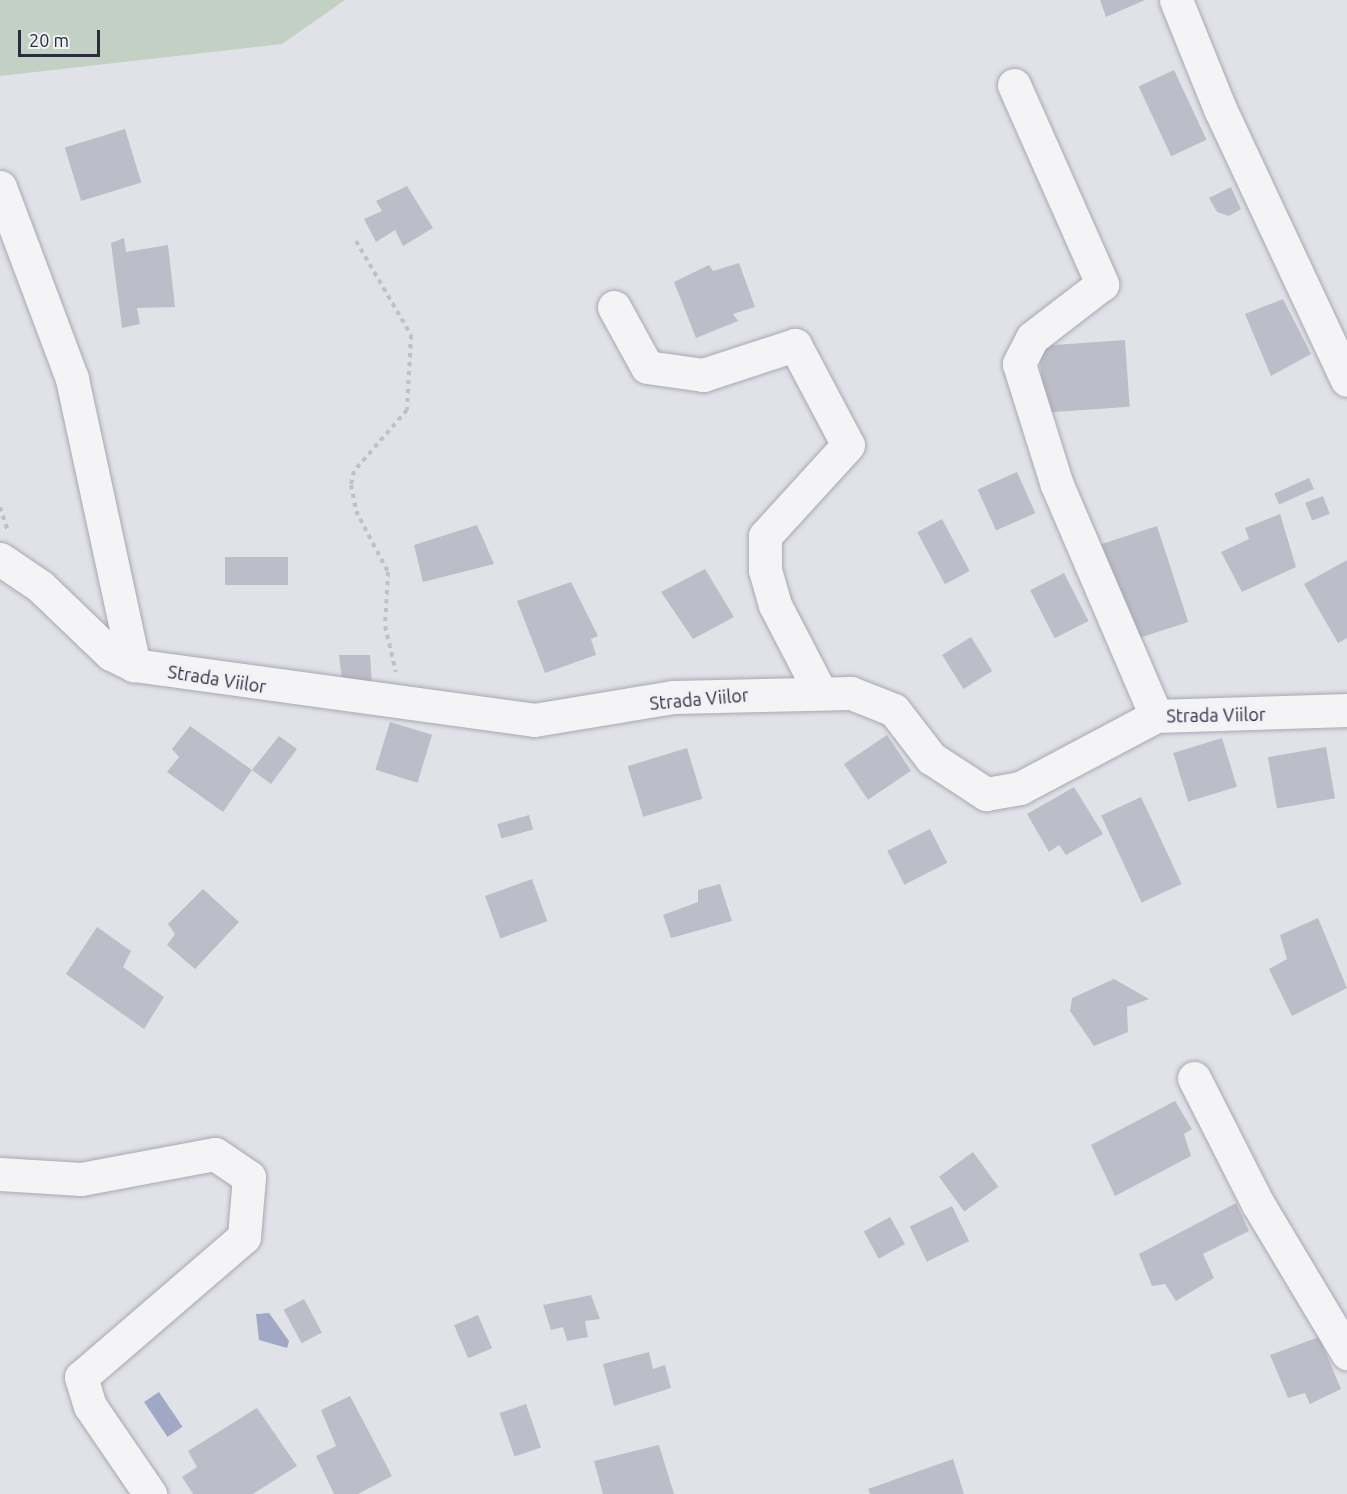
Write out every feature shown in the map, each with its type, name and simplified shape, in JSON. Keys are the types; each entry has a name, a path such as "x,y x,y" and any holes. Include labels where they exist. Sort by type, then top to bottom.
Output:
{"street":[{"path":"1176,0 1220,110 1347,380"},
{"path":"1014,85 1102,284 1032,338 1019,364 1057,485 1156,716"},
{"path":"0,187 72,379 134,665"},
{"path":"614,307 647,367 703,375 795,345 848,445 765,536 765,570 776,605 819,690"},
{"name":"Strada Viilor","path":"0,559 40,586 111,654 134,665 534,720 673,698 819,690 851,693 885,705 931,758 986,794 1020,788 1156,716 1347,710"},
{"path":"1194,1078 1258,1204 1347,1353"},
{"path":"0,1174 81,1179 215,1154 249,1177 244,1238 81,1377 90,1406 150,1494"}],"path":[{"path":"356,241 411,335 412,391 407,410 354,471 351,497 388,572 388,652 409,703"}],"green space":[{"path":"0,0 345,0 282,44 0,76"}],"water":[{"path":"269,1313 289,1341 287,1348 259,1340 256,1314"},
{"path":"159,1392 182,1427 168,1437 144,1402"}],"building":[{"path":"1100,0 1145,0 1106,17"},
{"path":"1174,70 1207,140 1171,156 1139,86"},
{"path":"125,129 141,183 81,201 65,147"},
{"path":"407,186 433,228 403,246 395,230 376,242 364,219 382,211 376,201"},
{"path":"1231,187 1241,209 1229,216 1217,212 1209,198"},
{"path":"124,238 126,252 168,245 175,307 137,308 140,324 122,328 111,243"},
{"path":"739,263 755,307 733,314 738,321 696,338 674,282 709,265 713,271"},
{"path":"1283,299 1311,354 1271,376 1245,314"},
{"path":"1125,340 1130,407 1044,413 1039,346"},
{"path":"1017,472 1035,513 996,531 978,489"},
{"path":"1309,478 1314,489 1279,504 1274,493"},
{"path":"1323,496 1330,514 1312,521 1305,503"},
{"path":"1280,514 1296,567 1242,592 1221,552 1249,539 1245,528"},
{"path":"942,519 970,571 945,584 917,532"},
{"path":"477,525 494,564 423,582 414,545"},
{"path":"1157,526 1188,622 1132,640 1101,544"},
{"path":"225,557 288,557 288,585 225,585"},
{"path":"1347,560 1347,638 1338,643 1304,584"},
{"path":"705,569 734,617 693,639 661,592"},
{"path":"1064,573 1089,621 1055,638 1030,590"},
{"path":"571,582 598,636 591,639 596,655 545,673 517,601"},
{"path":"971,637 992,671 963,689 942,655"},
{"path":"339,655 370,655 372,685 342,680"},
{"path":"390,722 432,735 417,783 375,770"},
{"path":"190,726 252,770 223,812 167,772 179,757 172,749"},
{"path":"887,735 911,771 868,800 844,764"},
{"path":"279,736 297,749 271,784 252,770"},
{"path":"1222,738 1237,787 1188,802 1173,753"},
{"path":"1326,747 1335,798 1277,808 1268,757"},
{"path":"687,748 702,799 643,817 628,766"},
{"path":"1074,787 1103,834 1066,855 1059,845 1049,852 1027,814"},
{"path":"1141,797 1182,884 1142,903 1101,816"},
{"path":"529,815 533,829 501,839 497,824"},
{"path":"930,829 947,863 904,885 887,851"},
{"path":"532,879 547,921 500,938 485,896"},
{"path":"720,884 732,921 671,938 663,915 698,902 698,890"},
{"path":"203,889 239,922 195,969 167,945 175,934 168,924"},
{"path":"1318,918 1347,988 1292,1016 1269,969 1287,959 1280,935"},
{"path":"97,927 131,951 123,967 164,997 144,1029 66,974"},
{"path":"1114,979 1149,999 1127,1007 1128,1032 1094,1046 1070,1011 1072,998"},
{"path":"1175,1101 1192,1129 1184,1134 1191,1156 1115,1196 1091,1145"},
{"path":"973,1152 998,1187 964,1211 939,1177"},
{"path":"1236,1203 1249,1231 1203,1254 1214,1278 1176,1301 1165,1284 1152,1286 1139,1254"},
{"path":"952,1206 969,1241 927,1262 910,1227"},
{"path":"890,1217 905,1244 879,1259 864,1232"},
{"path":"591,1295 600,1319 585,1321 588,1337 567,1341 563,1327 551,1330 543,1305"},
{"path":"304,1299 322,1333 302,1343 284,1310"},
{"path":"478,1315 492,1348 468,1358 454,1325"},
{"path":"1319,1337 1341,1389 1310,1404 1305,1393 1288,1398 1270,1355"},
{"path":"649,1352 653,1369 665,1365 671,1388 614,1406 603,1364"},
{"path":"350,1396 392,1476 358,1494 334,1494 316,1456 336,1446 321,1410"},
{"path":"526,1404 541,1447 515,1457 500,1413"},
{"path":"257,1408 297,1466 253,1494 193,1494 182,1477 197,1467 188,1451"},
{"path":"659,1445 674,1494 603,1494 594,1461"},
{"path":"953,1459 964,1494 870,1494 868,1489"}]}
